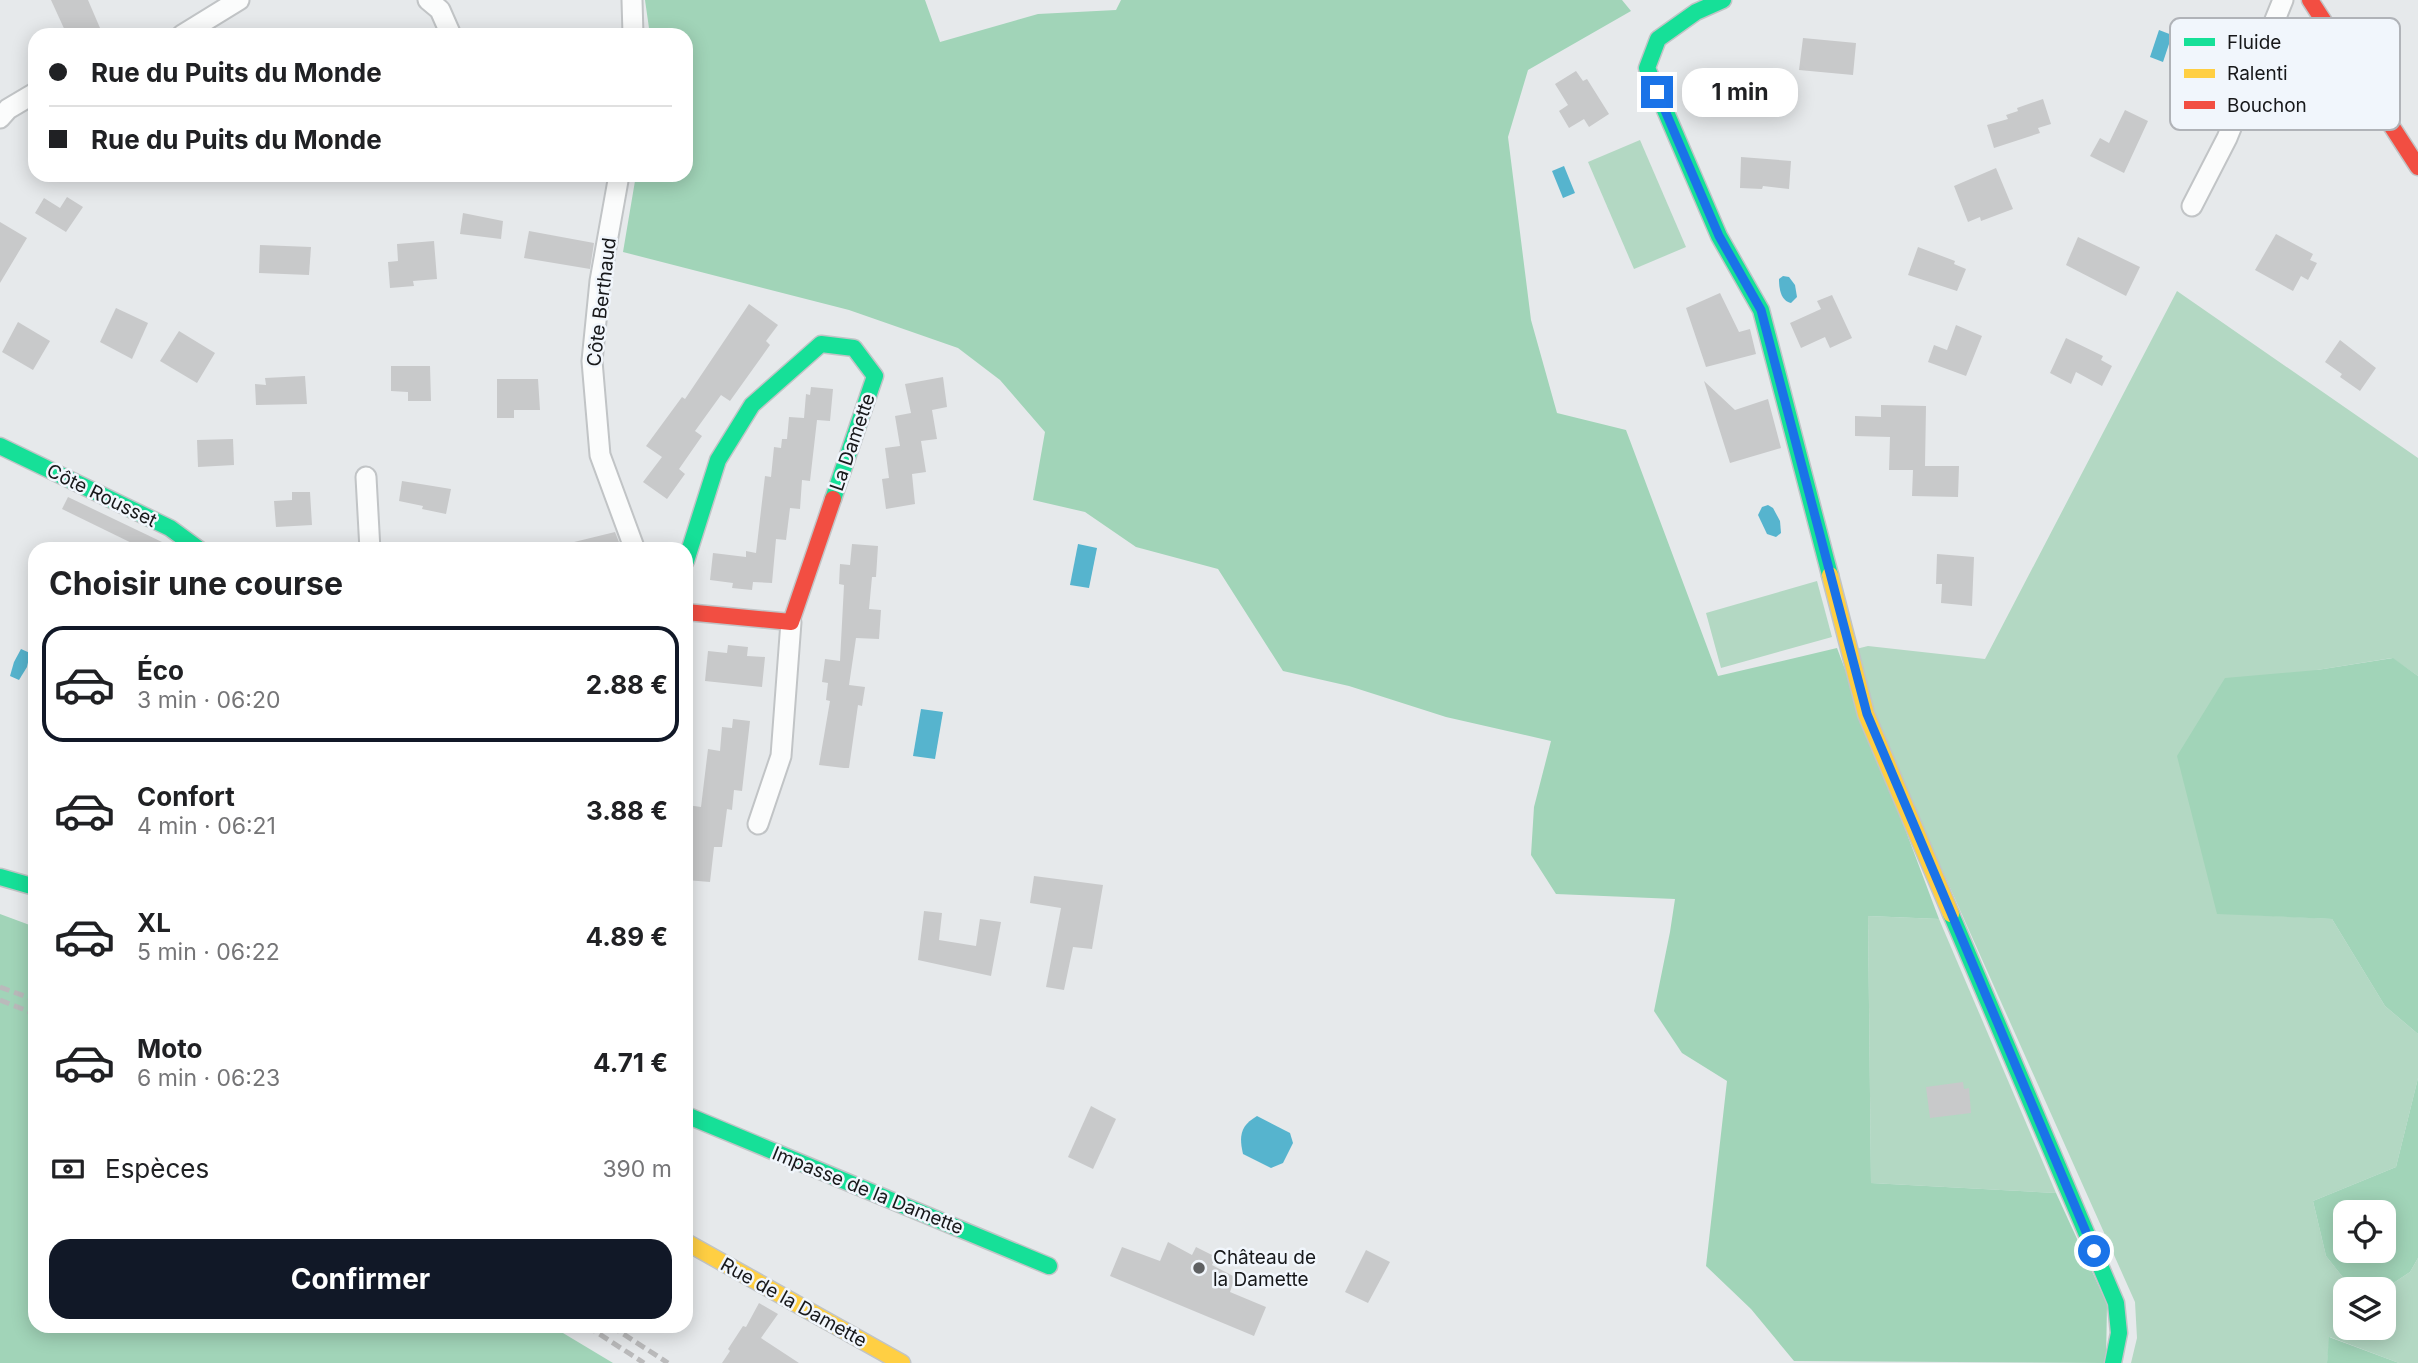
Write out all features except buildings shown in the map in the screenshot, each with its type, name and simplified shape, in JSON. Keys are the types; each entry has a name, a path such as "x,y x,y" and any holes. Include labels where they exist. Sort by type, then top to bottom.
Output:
{"street":[{"path":"193,28 239,0"},
{"path":"428,0 440,10 448,28"},
{"path":"632,0 633,28"},
{"path":"1723,0 1696,12 1658,39 1647,68 1719,236 1761,310 1867,714 2116,1303 2119,1333 2113,1363"},
{"path":"2276,18 2283,0"},
{"path":"2310,0 2321,18"},
{"path":"0,118 8,109 28,97"},
{"path":"2192,206 2230,130"},
{"path":"2393,130 2418,167"},
{"name":"Côte Berthaud","path":"618,182 600,281 592,361 600,455 632,542"},
{"name":"La Damette","path":"692,542 719,460 752,405 821,344 854,348 875,376 791,622 781,756 758,824"},
{"name":"Côte Rousset","path":"0,446 170,528 189,542"},
{"path":"366,477 370,542"},
{"path":"693,613 791,622"},
{"path":"0,877 28,885"},
{"name":"Impasse de la Damette","path":"693,1118 1049,1266"},
{"name":"Rue de la Damette","path":"693,1246 902,1363"}],"green space":[{"path":"645,0 925,0 940,42 1038,14 1116,10 1121,0 1622,0 1631,11 1528,70 1508,137 1531,320 1557,413 1626,430 1718,676 1837,648 1939,919 1868,916 1871,1183 2056,1193 2107,1304 2106,1363 1794,1361 1751,1309 1706,1266 1727,1081 1682,1053 1654,1011 1675,899 1556,894 1531,855 1534,807 1551,741 1446,717 1349,686 1283,671 1218,569 1136,547 1085,512 1033,500 1045,432 1000,380 958,348 849,310 623,252 635,182 693,182 693,28 649,28"},
{"path":"1640,140 1686,247 1634,269 1588,162"},
{"path":"2177,291 2418,458 2418,676 2392,658 2317,670 2217,913 2332,919 2385,1006 2418,1034 2418,1078 2396,1167 2313,1201 2326,1256 2343,1277 2333,1277 2333,1338 2330,1337 2327,1363 2131,1363 2137,1338 2135,1302 1872,713 1856,649 1868,646 1985,659"},
{"path":"1817,581 1832,637 1721,668 1706,613"},
{"path":"2393,658 2418,676 2418,1034 2385,1006 2332,919 2217,914 2177,756 2225,678 2317,670"},
{"path":"0,914 28,924 28,1333 563,1333 613,1363 0,1363"},
{"path":"1868,916 1939,919 2056,1193 1871,1183"},
{"path":"2418,1078 2418,1258 2410,1272 2396,1281 2396,1277 2343,1277 2326,1256 2313,1201 2396,1167"},
{"path":"2418,1258 2418,1363 2399,1363 2338,1340 2396,1340 2396,1281 2410,1272"},
{"path":"2329,1337 2399,1363 2327,1363"}],"water":[{"path":"2159,30 2170,34 2163,62 2150,57"},
{"path":"1564,166 1575,193 1563,198 1552,171"},
{"path":"1783,276 1789,277 1795,285 1797,297 1791,303 1785,300 1780,290 1779,279"},
{"path":"1768,505 1773,508 1780,521 1781,533 1776,537 1767,534 1758,515 1762,507"},
{"path":"1078,544 1097,548 1089,588 1070,585"},
{"path":"21,649 28,652 27,667 19,680 10,676"},
{"path":"921,709 943,712 935,759 913,756"},
{"path":"1257,1116 1290,1133 1293,1143 1283,1163 1271,1168 1243,1154 1242,1132"}],"railway":[{"path":"0,987 28,997"},
{"path":"0,1000 28,1011"},
{"path":"598,1333 644,1363"},
{"path":"622,1333 668,1363"}],"traffic: fast":[{"path":"1723,0 1696,12 1658,39 1647,68 1719,236 1761,310 1830,575"},
{"path":"692,542 718,460 752,405 821,344 854,348 875,376 833,499"},
{"path":"0,446 170,528 189,542"},
{"path":"0,877 28,885"},
{"path":"1951,914 2116,1303 2119,1333 2113,1363"},
{"path":"693,1118 1049,1266"}],"traffic: slow":[{"path":"1830,575 1866,714 1951,914"},
{"path":"693,1246 902,1363"}],"traffic: jam":[{"path":"2310,0 2322,18"},
{"path":"2394,130 2418,167"},
{"path":"693,613 791,622 833,499"}],"place":[{"name":"Château de la Damette","path":"1199,1268"}],"route":[{"path":"1657,92 1719,236 1761,310 1836,605 1867,714 2094,1251"}]}
